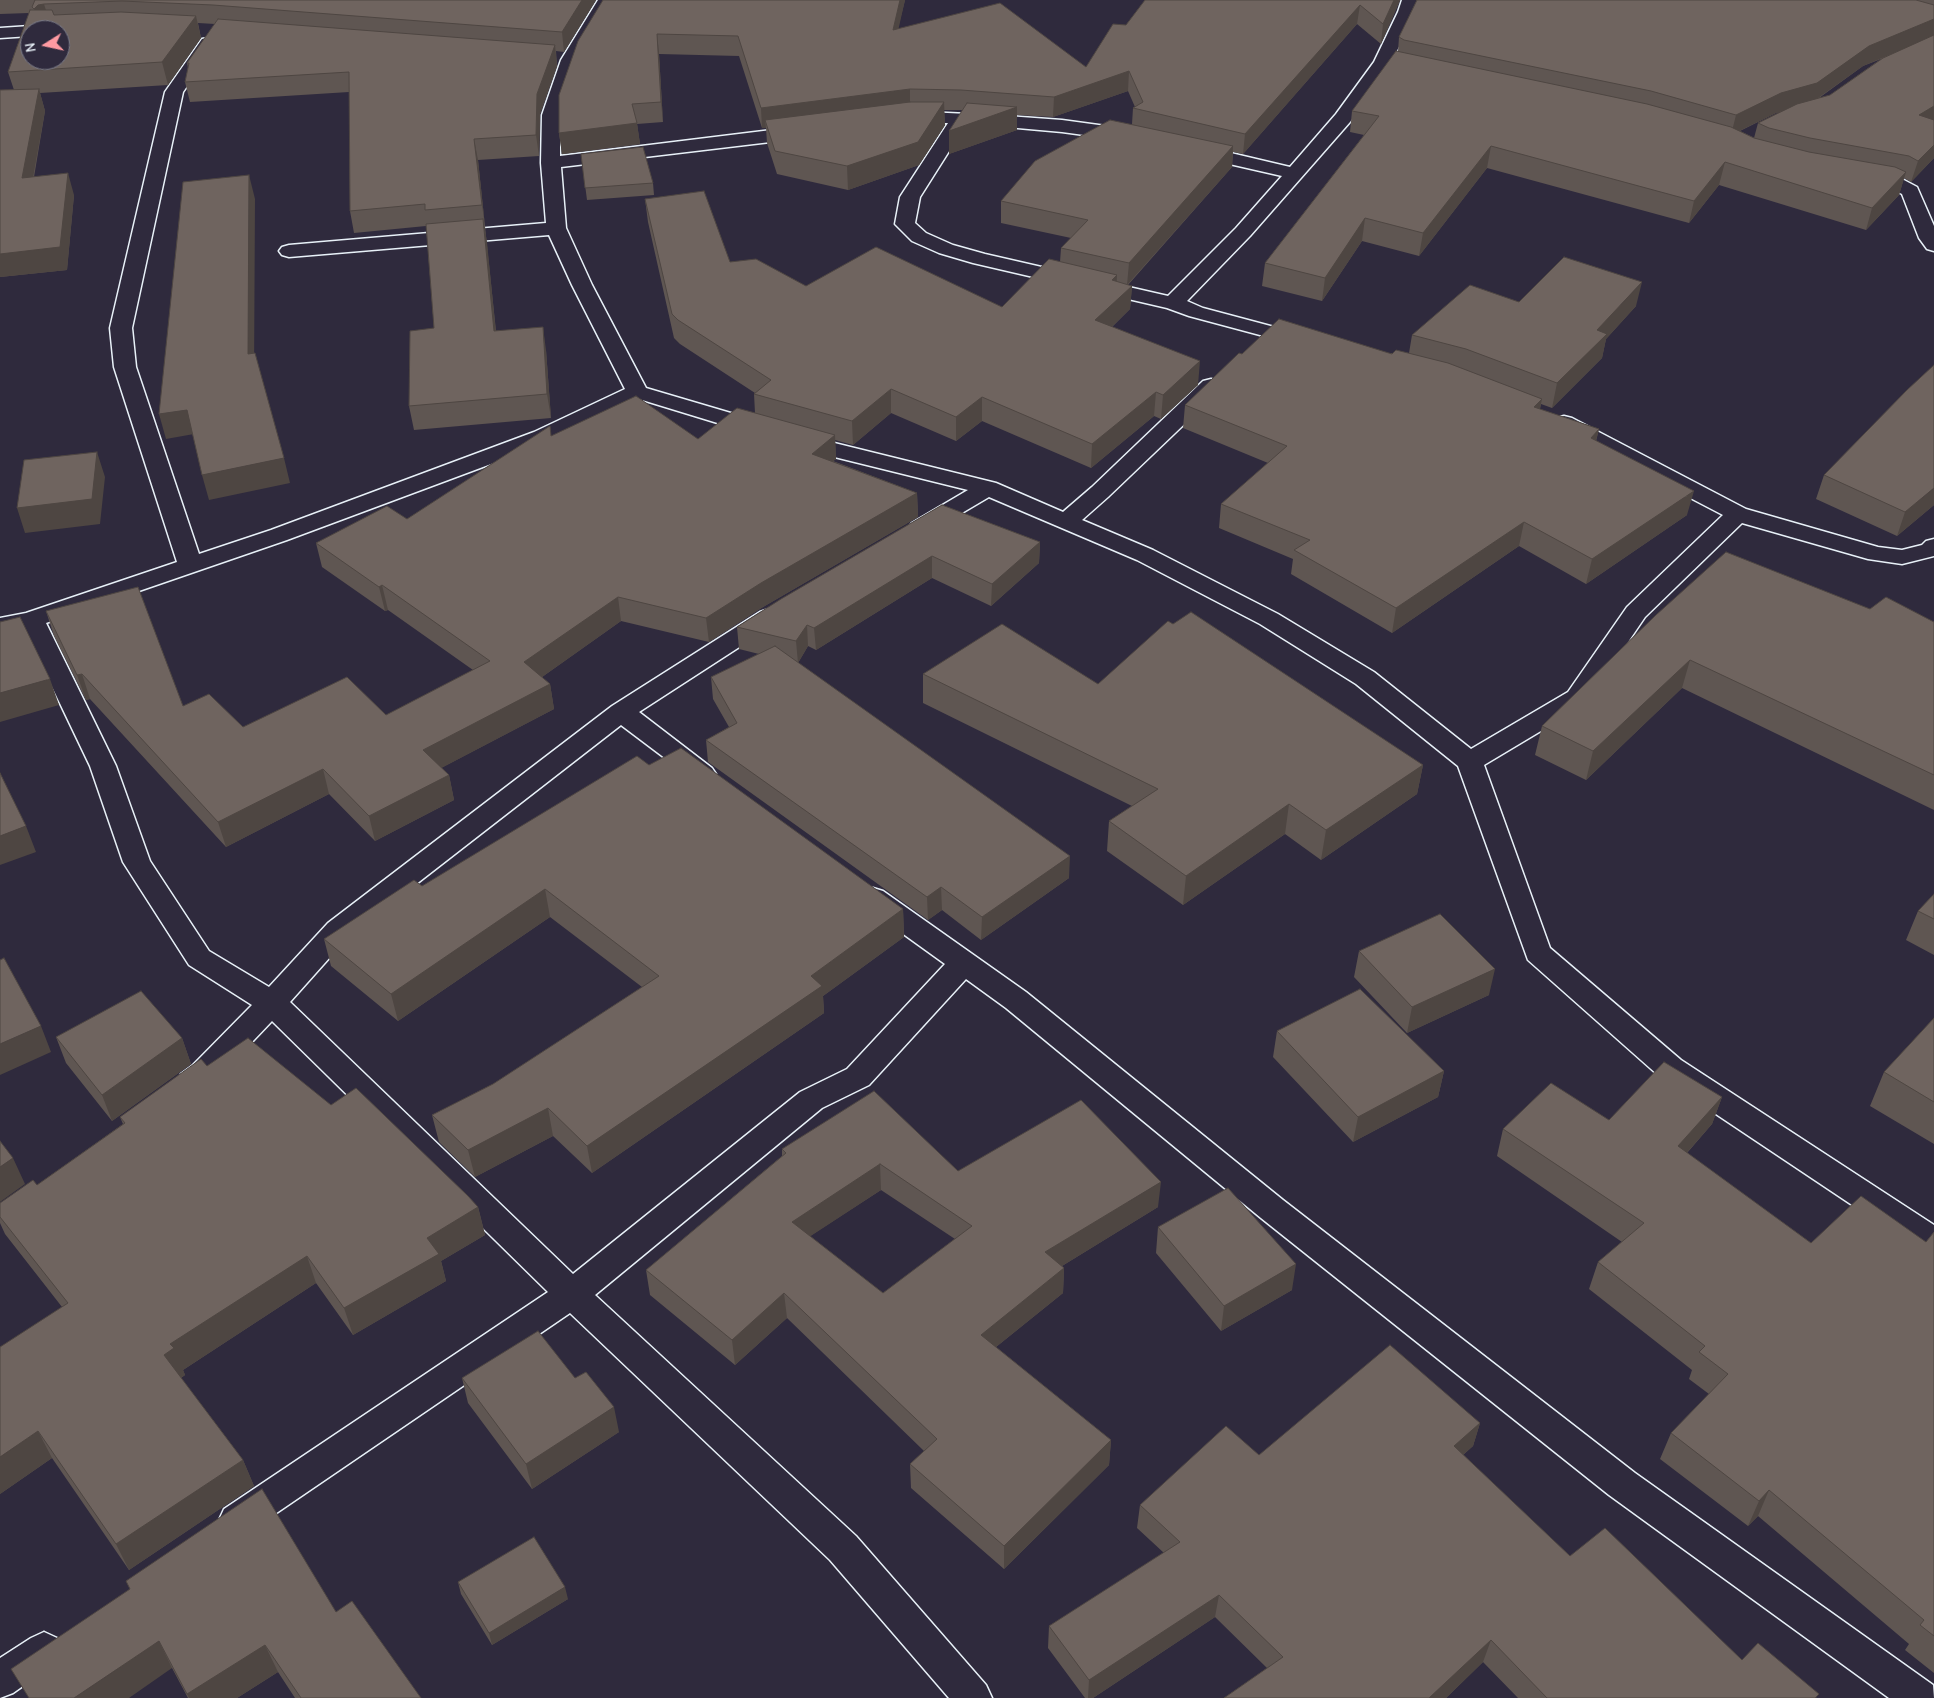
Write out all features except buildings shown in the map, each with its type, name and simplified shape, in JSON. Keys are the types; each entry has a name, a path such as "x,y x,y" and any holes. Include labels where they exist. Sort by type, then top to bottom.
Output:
{"street":[{"path":"606,0 560,59 551,115 551,163 556,228 582,286 637,392"},
{"path":"1173,303 1243,232 1343,118 1383,63 1410,0"},
{"path":"190,564 125,367 121,328 174,92 217,31 197,30"},
{"path":"0,33 20,32"},
{"path":"1383,63 1402,67"},
{"path":"891,120 910,117 961,118 1062,126 1150,140"},
{"path":"961,118 910,197 905,224 918,237 946,249 980,259 1173,303 1262,338 1317,344"},
{"path":"551,163 824,129"},
{"path":"1178,146 1293,173"},
{"path":"1847,174 1895,183 1910,192 1929,238 1934,245"},
{"path":"289,251 556,228"},
{"path":"1066,521 1100,492 1227,371"},
{"path":"0,626 32,619 279,535 542,436 637,392 801,442 988,488 1145,555 1270,619 1365,678 1470,762 1538,953 1670,1068 1908,1226 1934,1240"},
{"path":"1547,416 1738,514 1876,554 1902,557 1930,550 1934,546"},
{"path":"902,538 988,488"},
{"path":"1470,762 1577,698 1636,612 1738,514"},
{"path":"171,1097 203,1074 272,1003 338,930 620,712 790,604"},
{"path":"32,619 103,766 137,862 199,958 272,1003 572,1294 844,1548 973,1698"},
{"path":"620,712 723,789"},
{"path":"852,883 1016,1000 1272,1209 1622,1484 1920,1698"},
{"path":"216,1534 572,1294 811,1100 858,1076 963,963"},
{"path":"0,1680 69,1634"}]}
